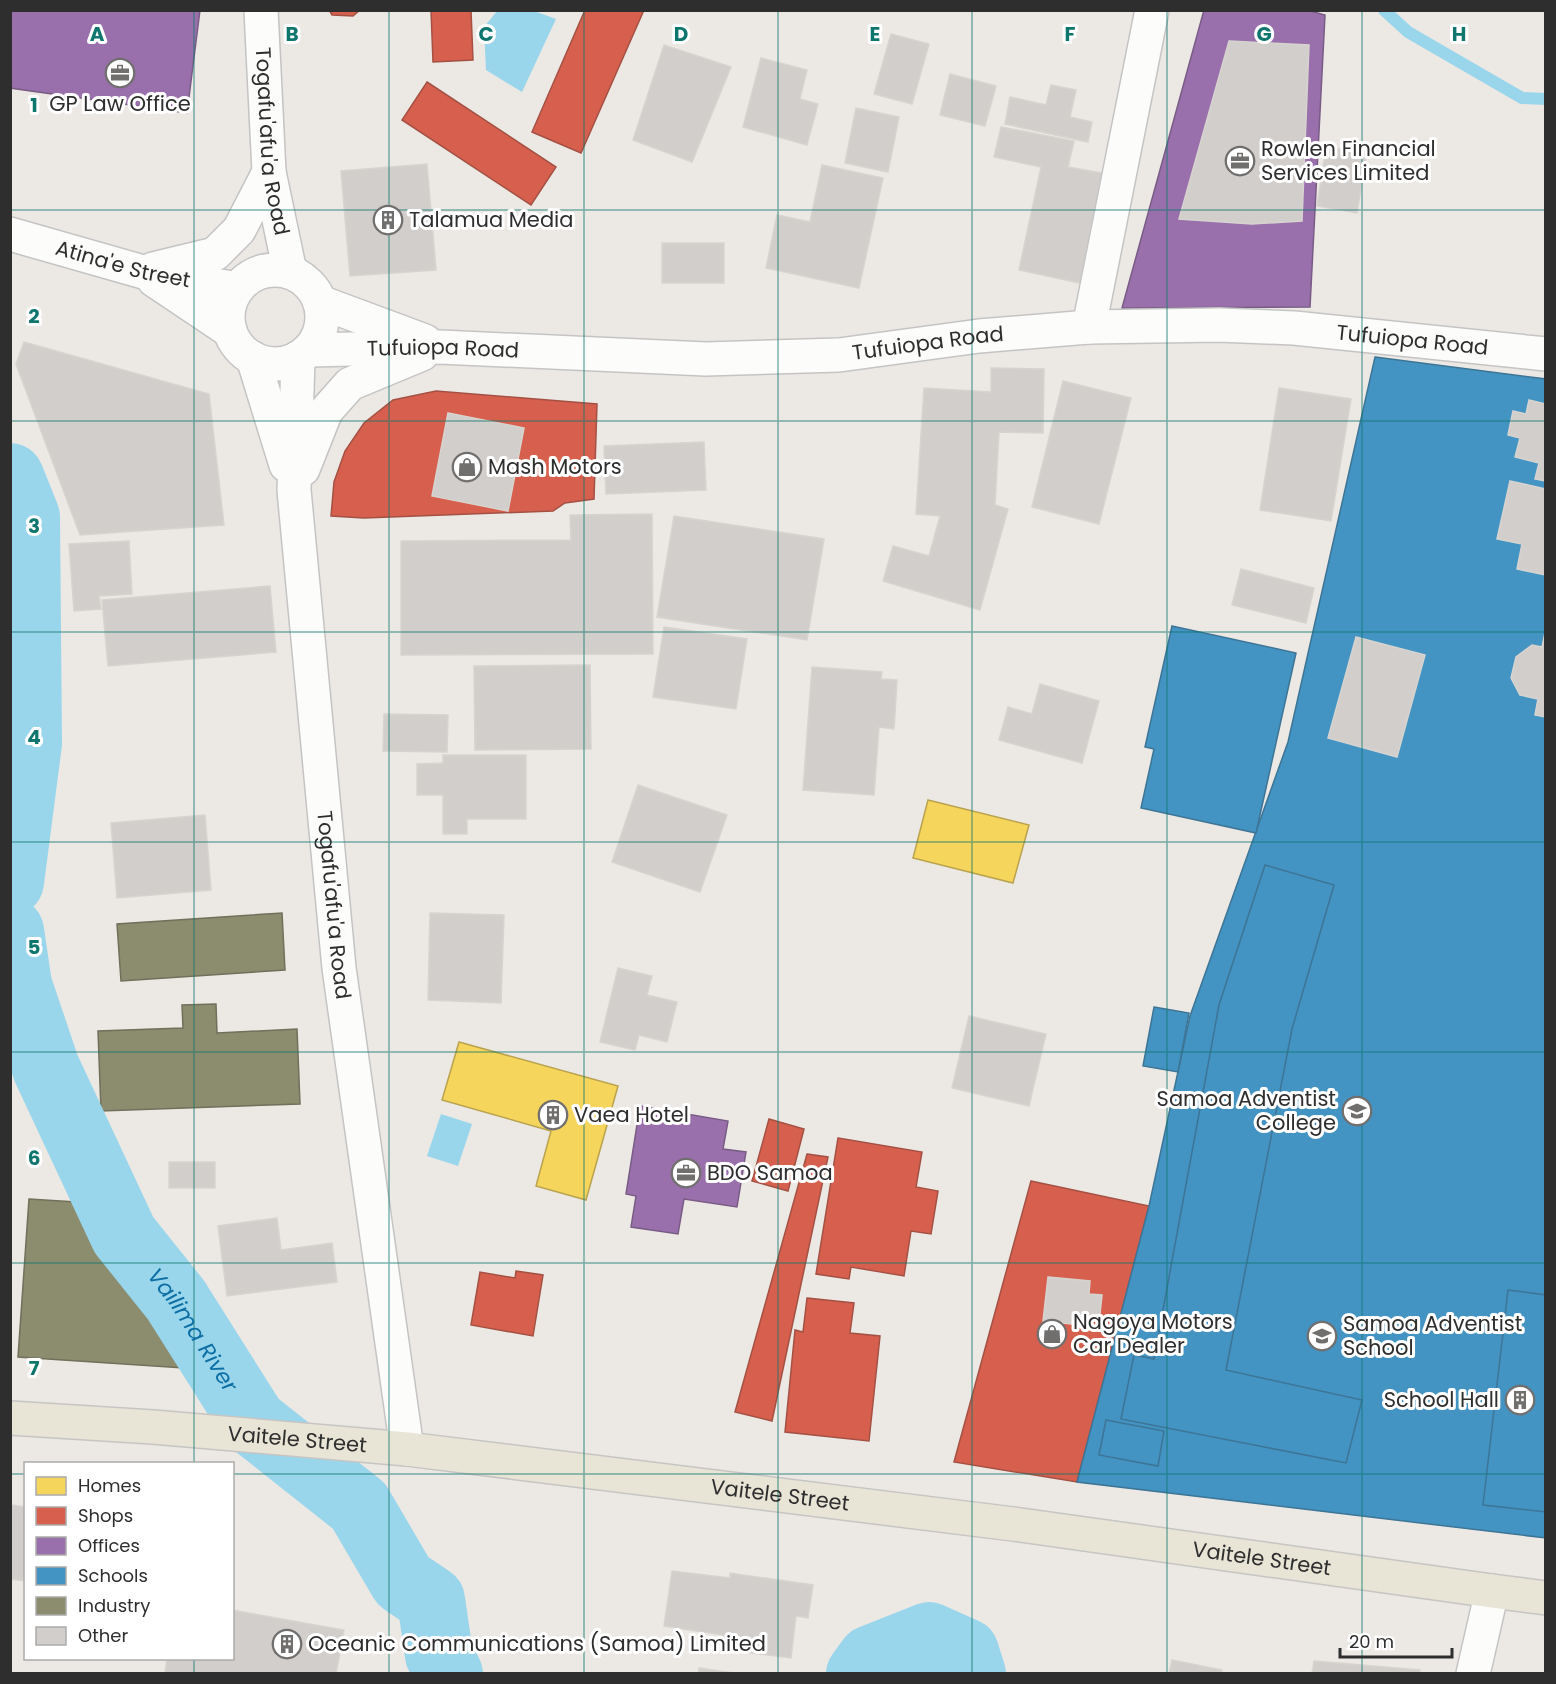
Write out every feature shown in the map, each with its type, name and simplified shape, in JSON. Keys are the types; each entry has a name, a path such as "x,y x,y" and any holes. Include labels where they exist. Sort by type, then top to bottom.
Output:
{"main road":[{"name":"Togafu'afu'a Road","path":"261,10 269,171 290,272"},
{"path":"1089,327 1152,10"},
{"path":"143,272 215,254 239,230 269,171"},
{"path":"242,284 268,270 290,272 301,276 309,283 316,292 323,315 317,339 304,354 281,364 266,363 252,358 243,351 230,331 228,316 231,301 242,284 269,171"},
{"name":"Atina'e Street","path":"10,234 143,272 242,284"},
{"path":"143,272 230,331"},
{"path":"320,302 440,347"},
{"name":"Tufuiopa Road","path":"304,354 440,347 728,359 839,355 979,336 1089,327 1219,325 1294,328 1545,354"},
{"path":"294,490 326,411 350,384 440,347"},
{"name":"Togafu'afu'a Road","path":"304,354 294,490 339,968 395,1448"},
{"path":"252,358 294,490"},
{"name":"Vaitele Street","path":"10,1418 153,1427 395,1448 1013,1524 1545,1598"},
{"path":"1473,1674 1492,1592"}],"water":[{"path":"498,10 534,11 556,19 522,92 486,70 484,27"},
{"path":"441,1114 472,1124 458,1166 427,1156"}],"building: Homes":[{"path":"928,800 1029,825 1013,883 913,858"},
{"name":"Vaea Hotel","path":"459,1042 618,1086 586,1200 536,1186 551,1131 442,1100"}],"building: Shops":[{"path":"329,10 360,10 353,16 332,15"},
{"path":"431,10 471,10 473,60 433,62"},
{"path":"585,10 644,10 581,153 532,132"},
{"path":"427,82 556,167 531,205 402,120"},
{"name":"Mash Motors","path":"436,391 597,404 594,499 565,503 553,511 364,518 331,516 334,482 345,451 364,423 393,400"},
{"path":"769,1119 804,1129 788,1191 752,1181"},
{"path":"838,1138 922,1152 916,1187 938,1191 931,1234 911,1231 904,1276 851,1267 849,1279 816,1274"},
{"path":"807,1154 828,1157 772,1421 735,1412"},
{"name":"Nagoya Motors Car Dealer","path":"1031,1181 1149,1206 1077,1482 954,1462"},
{"path":"516,1271 543,1275 533,1336 471,1325 480,1272 515,1278"},
{"path":"807,1298 854,1303 850,1333 880,1336 869,1441 785,1432 795,1330 803,1332"},
{"path":"1412,1337 1464,1344 1459,1375 1479,1377 1466,1474 1382,1463 1394,1368 1408,1370"}],"building: Offices":[{"path":"10,10 200,10 187,113 10,88"},
{"name":"Rowlen Financial Services Limited","path":"1204,10 1307,10 1325,15 1310,307 1122,308"},
{"name":"BDO Samoa","path":"640,1106 728,1121 723,1149 746,1152 737,1207 684,1199 678,1234 631,1227 636,1196 626,1194"}],"building: Schools":[{"name":"Samoa Adventist College","path":"1375,357 1546,379 1546,1538 1077,1482 1149,1206 1190,1016 1288,742"},
{"path":"1172,626 1296,653 1256,833 1141,808 1154,749 1145,747"},
{"path":"1265,865 1334,885 1292,1029 1226,1370 1362,1400 1346,1463 1121,1419 1134,1355 1154,1359 1219,1005"},
{"path":"1154,1007 1189,1013 1178,1072 1143,1066"},
{"name":"School Hall","path":"1508,1290 1546,1295 1546,1512 1483,1505"},
{"path":"1106,1420 1164,1431 1158,1466 1099,1455"}],"building: Industry":[{"path":"282,913 285,970 121,981 117,924"},
{"path":"216,1004 217,1033 297,1029 300,1104 101,1111 98,1031 183,1028 182,1005"},
{"path":"29,1199 76,1202 183,1368 18,1357"}],"building: Other":[{"path":"891,34 929,44 912,104 874,94"},
{"path":"1229,41 1309,45 1302,221 1252,224 1179,219"},
{"path":"664,45 731,67 692,162 633,140"},
{"path":"761,58 807,70 800,99 818,104 807,145 743,127"},
{"path":"950,74 996,86 985,126 940,115"},
{"path":"1051,85 1076,90 1070,117 1092,122 1088,142 1005,124 1010,97 1046,105"},
{"path":"856,108 899,117 888,172 845,163"},
{"path":"1001,127 1074,141 1068,167 1102,173 1080,283 1019,270 1041,167 994,157"},
{"path":"1326,147 1367,153 1357,213 1317,206"},
{"name":"Talamua Media","path":"427,164 436,270 350,276 341,171"},
{"path":"822,165 883,178 859,288 766,268 777,215 810,222"},
{"path":"662,243 724,243 724,283 662,283"},
{"path":"24,342 209,394 224,525 80,535 16,364"},
{"path":"991,368 1044,369 1043,433 999,432 995,505 1008,509 980,610 883,581 893,546 929,556 940,516 916,514 924,388 991,392"},
{"path":"1063,381 1131,398 1099,524 1032,507"},
{"path":"1279,388 1351,399 1331,521 1260,510"},
{"path":"1529,400 1546,404 1546,481 1535,479 1539,463 1515,457 1520,438 1508,435 1513,411 1526,414"},
{"path":"448,413 524,428 508,511 432,496"},
{"path":"704,442 706,490 606,494 604,446"},
{"path":"1510,481 1546,489 1546,575 1517,569 1522,544 1497,539"},
{"path":"652,514 653,654 401,655 401,541 571,540 570,515"},
{"path":"674,516 824,539 807,640 657,617"},
{"path":"129,541 132,594 99,596 101,609 74,611 69,544"},
{"path":"1241,569 1314,588 1306,623 1232,605"},
{"path":"270,586 276,652 108,666 102,600"},
{"path":"664,627 747,639 736,709 653,697"},
{"path":"1546,628 1546,717 1535,715 1538,699 1520,695 1511,678 1516,657 1532,645 1542,647"},
{"path":"1356,637 1425,655 1397,757 1328,738"},
{"path":"590,665 591,749 475,750 474,666"},
{"path":"812,667 882,672 881,679 897,680 894,729 879,727 874,795 803,790"},
{"path":"1040,684 1099,701 1082,763 999,740 1008,707 1032,714"},
{"path":"384,714 448,715 447,752 383,751"},
{"path":"443,755 526,755 526,819 467,819 467,834 443,834 443,795 417,795 417,764 443,763"},
{"path":"638,785 727,815 700,892 612,862"},
{"path":"205,815 211,890 117,898 111,823"},
{"path":"430,913 504,915 501,1003 428,1000"},
{"path":"618,968 652,976 647,995 677,1002 667,1042 639,1035 635,1050 600,1042"},
{"path":"969,1016 1046,1034 1029,1106 952,1088"},
{"path":"169,1162 215,1162 215,1188 169,1188"},
{"path":"277,1218 281,1250 332,1243 337,1282 227,1296 218,1226"},
{"path":"1048,1277 1090,1281 1089,1294 1102,1295 1100,1314 1092,1314 1091,1326 1043,1321"},
{"path":"10,1505 24,1507 24,1581 10,1579"},
{"path":"672,1571 730,1578 730,1573 813,1585 808,1618 796,1616 791,1658 721,1649 723,1635 664,1626"},
{"name":"Oceanic Communications (Samoa) Limited","path":"234,1610 344,1630 336,1674 165,1674 167,1660 234,1660"},
{"path":"1172,1660 1222,1670 1221,1674 1169,1674"},
{"path":"1314,1661 1420,1670 1419,1674 1312,1674"},
{"path":"699,1668 741,1674 698,1674"}],"waterway":[{"path":"1384,10 1408,32 1522,98 1546,99"},
{"name":"Vailima River","path":"10,477 26,517 28,743 10,882"},
{"name":"Vailima River","path":"10,931 18,985 46,1068 124,1235 176,1300 253,1422 359,1506 403,1581 431,1600 439,1655 449,1674"},
{"name":"Vailima River","path":"860,1674 871,1659 929,1636 965,1652 972,1674"}],"place":[{"name":"GP Law Office","path":"120,73"},
{"name":"Rowlen Financial Services Limited","path":"1240,161"},
{"name":"Talamua Media","path":"388,220"},
{"name":"Mash Motors","path":"467,467"},
{"name":"Samoa Adventist College","path":"1357,1111"},
{"name":"Vaea Hotel","path":"553,1115"},
{"name":"BDO Samoa","path":"686,1173"},
{"name":"Nagoya Motors Car Dealer","path":"1052,1334"},
{"name":"Samoa Adventist School","path":"1322,1336"},
{"name":"School Hall","path":"1520,1400"},
{"name":"Oceanic Communications (Samoa) Limited","path":"287,1644"}]}
